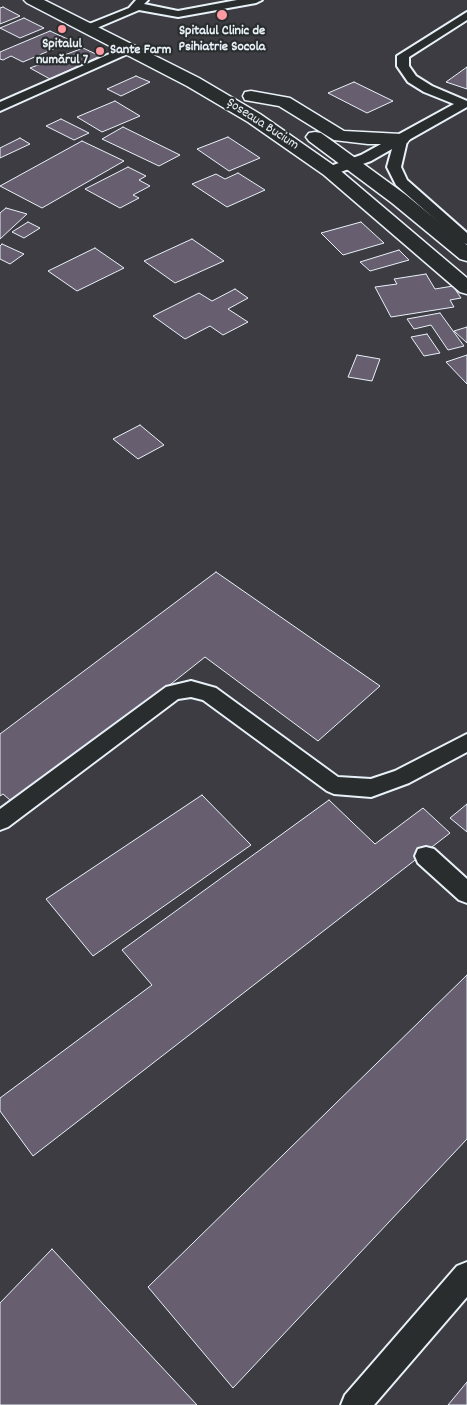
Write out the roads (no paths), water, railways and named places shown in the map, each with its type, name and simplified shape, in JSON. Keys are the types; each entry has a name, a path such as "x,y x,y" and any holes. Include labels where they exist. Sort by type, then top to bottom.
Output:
{"main road":[{"name":"Șoseaua Bucium","path":"32,0 201,86 254,118 330,171 467,288"},
{"path":"63,0 156,45"},
{"name":"Șoseaua Bucium","path":"401,139 368,139 340,136 284,102 244,92 352,163 467,256"}],"lane":[{"path":"88,28 133,10 139,3 178,14 256,0"},
{"path":"330,171 366,158 464,104 428,89 412,79 403,66 403,56 467,15"},
{"path":"0,107 130,49"},
{"path":"401,139 394,167 401,182 467,240"},
{"path":"0,821 172,692 192,689 209,694 334,785 371,788 402,777 467,742"},
{"path":"426,856 467,893"},
{"path":"355,1405 467,1276"}],"place":[{"name":"Spitalul Clinic de Psihiatrie Socola","path":"222,15"},
{"name":"Spitalul numărul 7","path":"62,29"},
{"name":"Sante Farm","path":"100,51"}]}
